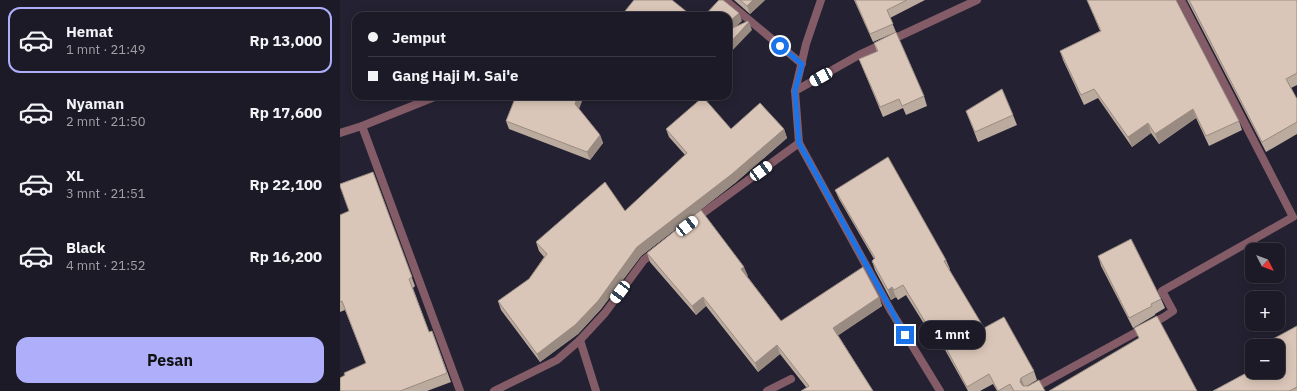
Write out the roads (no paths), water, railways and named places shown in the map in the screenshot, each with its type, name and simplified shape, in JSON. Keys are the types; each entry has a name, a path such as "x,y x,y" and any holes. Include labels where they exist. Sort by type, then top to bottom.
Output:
{"street":[{"path":"725,0 802,64"},
{"path":"822,0 806,44 795,91 799,143 891,311 940,391"},
{"path":"795,91 859,55 977,0"},
{"path":"1029,391 1164,317 1173,311 1162,291 1292,217 1181,0"},
{"path":"340,133 428,100"},
{"path":"362,126 460,391"},
{"path":"686,227 799,143"},
{"path":"494,391 557,360 580,340 605,313 644,260 662,246"},
{"path":"580,340 596,391"},
{"path":"767,391 791,380"}]}
